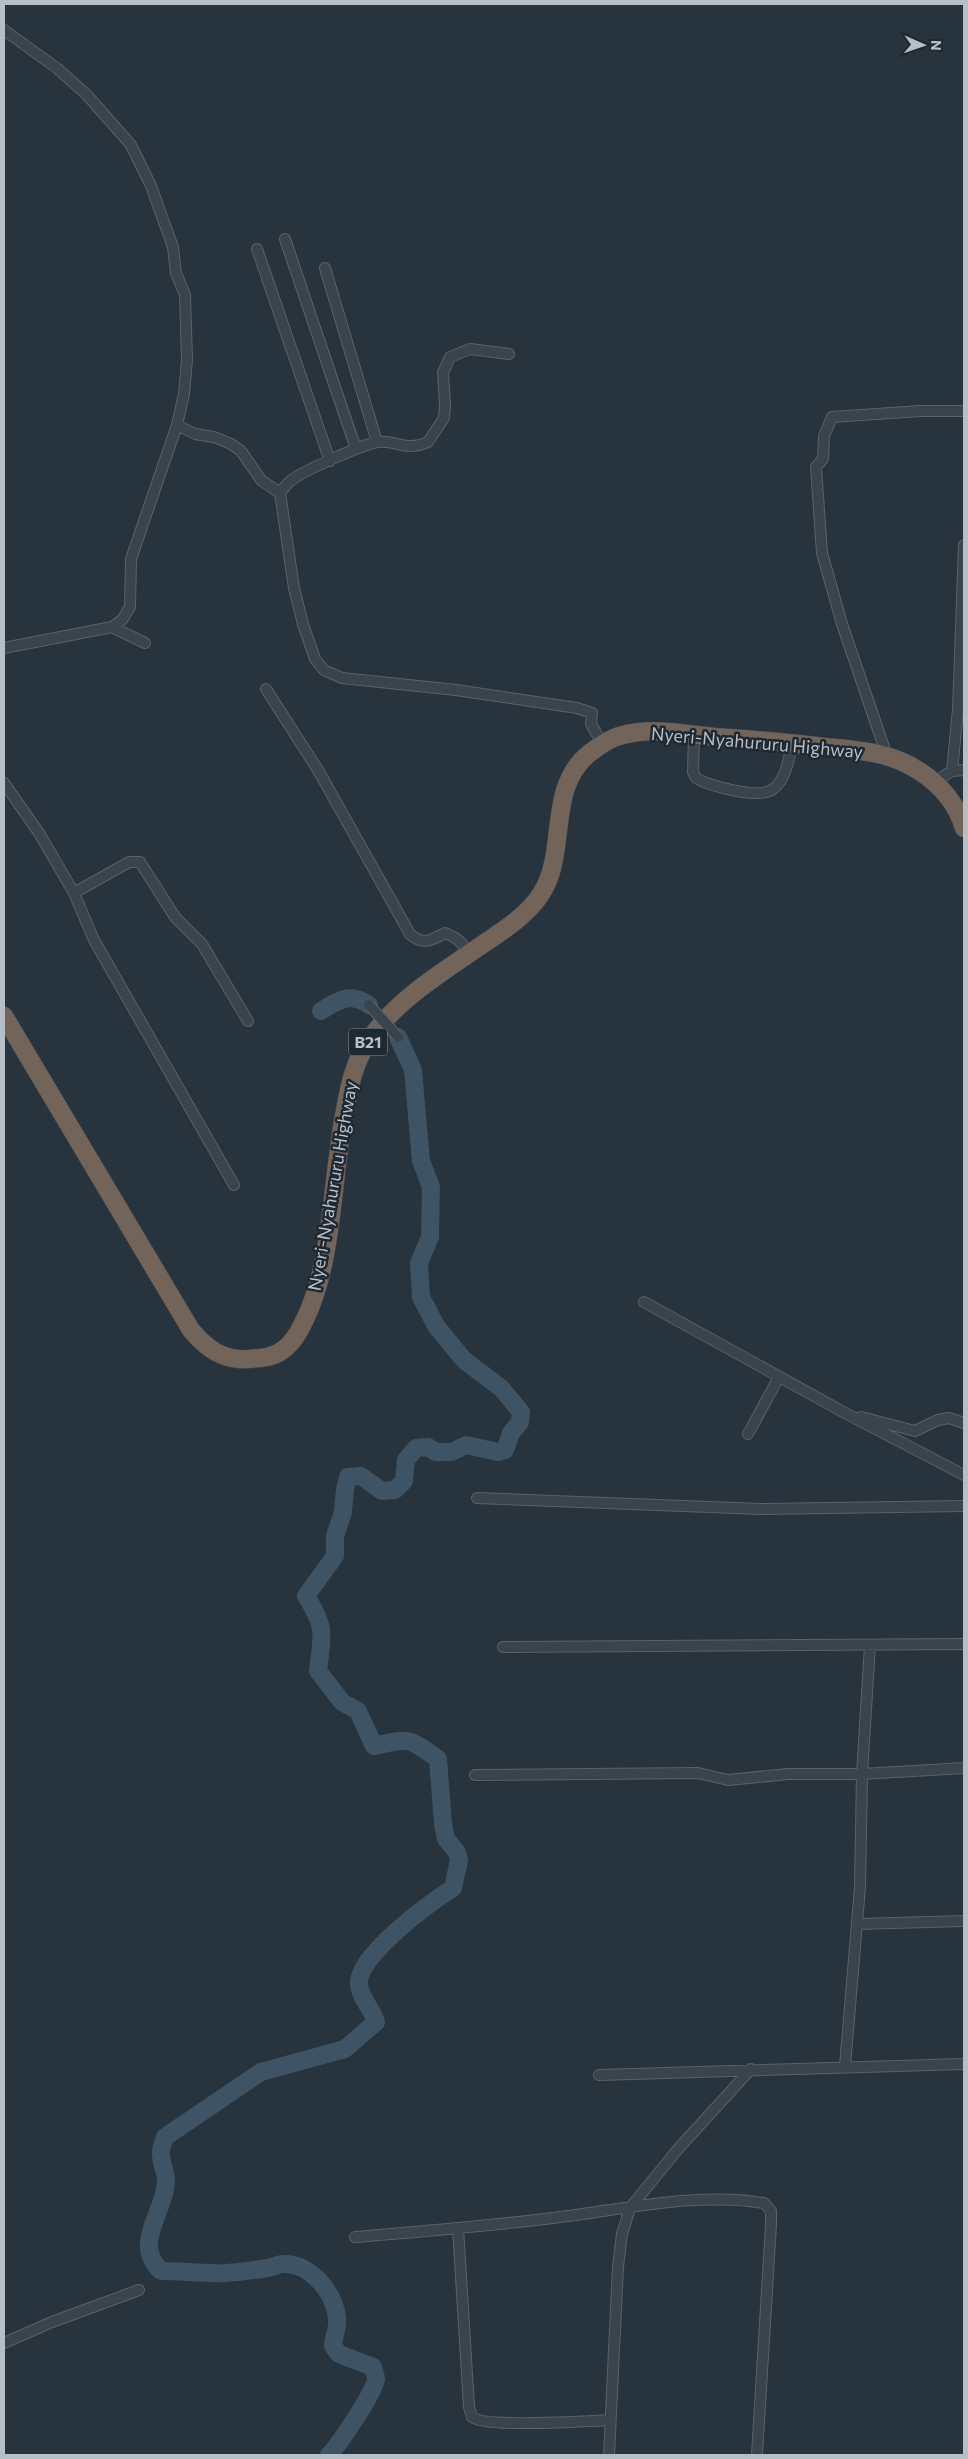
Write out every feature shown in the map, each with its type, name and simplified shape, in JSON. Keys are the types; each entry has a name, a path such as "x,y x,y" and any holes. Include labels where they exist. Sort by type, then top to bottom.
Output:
{"highway":[{"name":"Nyeri-Nyahururu Highway","path":"4,1016 191,1330 204,1345 222,1356 240,1360 263,1358 283,1350 294,1340 310,1310 321,1278 336,1161 349,1083 360,1056 372,1036 408,998 517,919 540,895 551,868 560,807 577,764 620,735 648,732 792,743 887,756 919,770 934,782 952,801 964,828"}],"street":[{"path":"4,30 58,69 87,95 131,145 151,186 173,247 176,273 185,295 187,360 184,394 177,425 131,559 130,607 122,620 112,627 4,648"},
{"path":"285,239 356,449"},
{"path":"257,249 330,461"},
{"path":"325,268 377,442"},
{"path":"280,494 291,480 356,449 377,442 409,447 428,442 444,418 446,406 443,373 450,357 470,348 509,354"},
{"path":"887,756 842,624 826,570 819,524 816,468 823,459 824,436 832,417 910,411 964,411"},
{"path":"177,425 195,434 214,437 231,444 241,451 261,480 280,494 294,588 303,624 315,659 324,670 342,678 456,690 578,708 592,713 591,724 603,745"},
{"path":"952,770 958,709 964,545"},
{"path":"112,627 145,643"},
{"path":"266,689 318,770 410,934 419,940 428,942 445,934 453,936 463,942 468,954"},
{"path":"694,735 693,772 696,778 710,784 752,792 766,793 774,789 786,766 792,743"},
{"path":"934,782 952,770 964,770"},
{"path":"4,783 39,834 74,893 94,940 234,1185"},
{"path":"74,893 130,862 140,862 175,917 202,944 248,1021"},
{"path":"369,1005 398,1037"},
{"path":"644,1302 778,1377 964,1475"},
{"path":"748,1434 778,1377"},
{"path":"845,1413 916,1431 938,1420 948,1418 964,1423"},
{"path":"477,1498 761,1509 964,1506"},
{"path":"503,1647 964,1644"},
{"path":"845,2066 858,1924 862,1774 870,1646"},
{"path":"475,1775 698,1773 728,1780 788,1774 862,1774 964,1768"},
{"path":"858,1924 964,1921"},
{"path":"599,2075 845,2066 964,2064"},
{"path":"609,2455 618,2267 622,2234 630,2208 678,2149 751,2070"},
{"path":"356,2237 458,2228 685,2201 730,2199 764,2203 769,2206 771,2224 757,2455"},
{"path":"458,2228 469,2407 472,2417 478,2421 491,2422 565,2423 610,2420"},
{"path":"4,2343 52,2322 139,2290"}],"waterway":[{"path":"321,1011 339,1001 350,998 369,1005"},
{"path":"329,2455 363,2406 376,2379 373,2367 339,2354 333,2346 337,2327 336,2314 333,2303 321,2283 304,2269 283,2264 268,2268 226,2273 161,2271 153,2261 149,2250 149,2239 166,2183 161,2156 161,2148 165,2137 261,2072 345,2049 376,2022 363,1998 360,1988 359,1983 362,1971 370,1958 397,1930 453,1888 459,1860 457,1852 446,1839 438,1759 408,1741 374,1746 358,1711 342,1702 318,1671 321,1649 320,1625 313,1607 306,1596 335,1556 335,1536 343,1512 348,1477 361,1476 382,1491 395,1490 404,1481 406,1460 416,1448 428,1447 436,1452 452,1452 466,1445 498,1452 505,1450 511,1433 520,1422 521,1412 501,1388 464,1360 436,1326 421,1297 419,1263 430,1237 431,1187 421,1161 413,1070 398,1037"}]}
